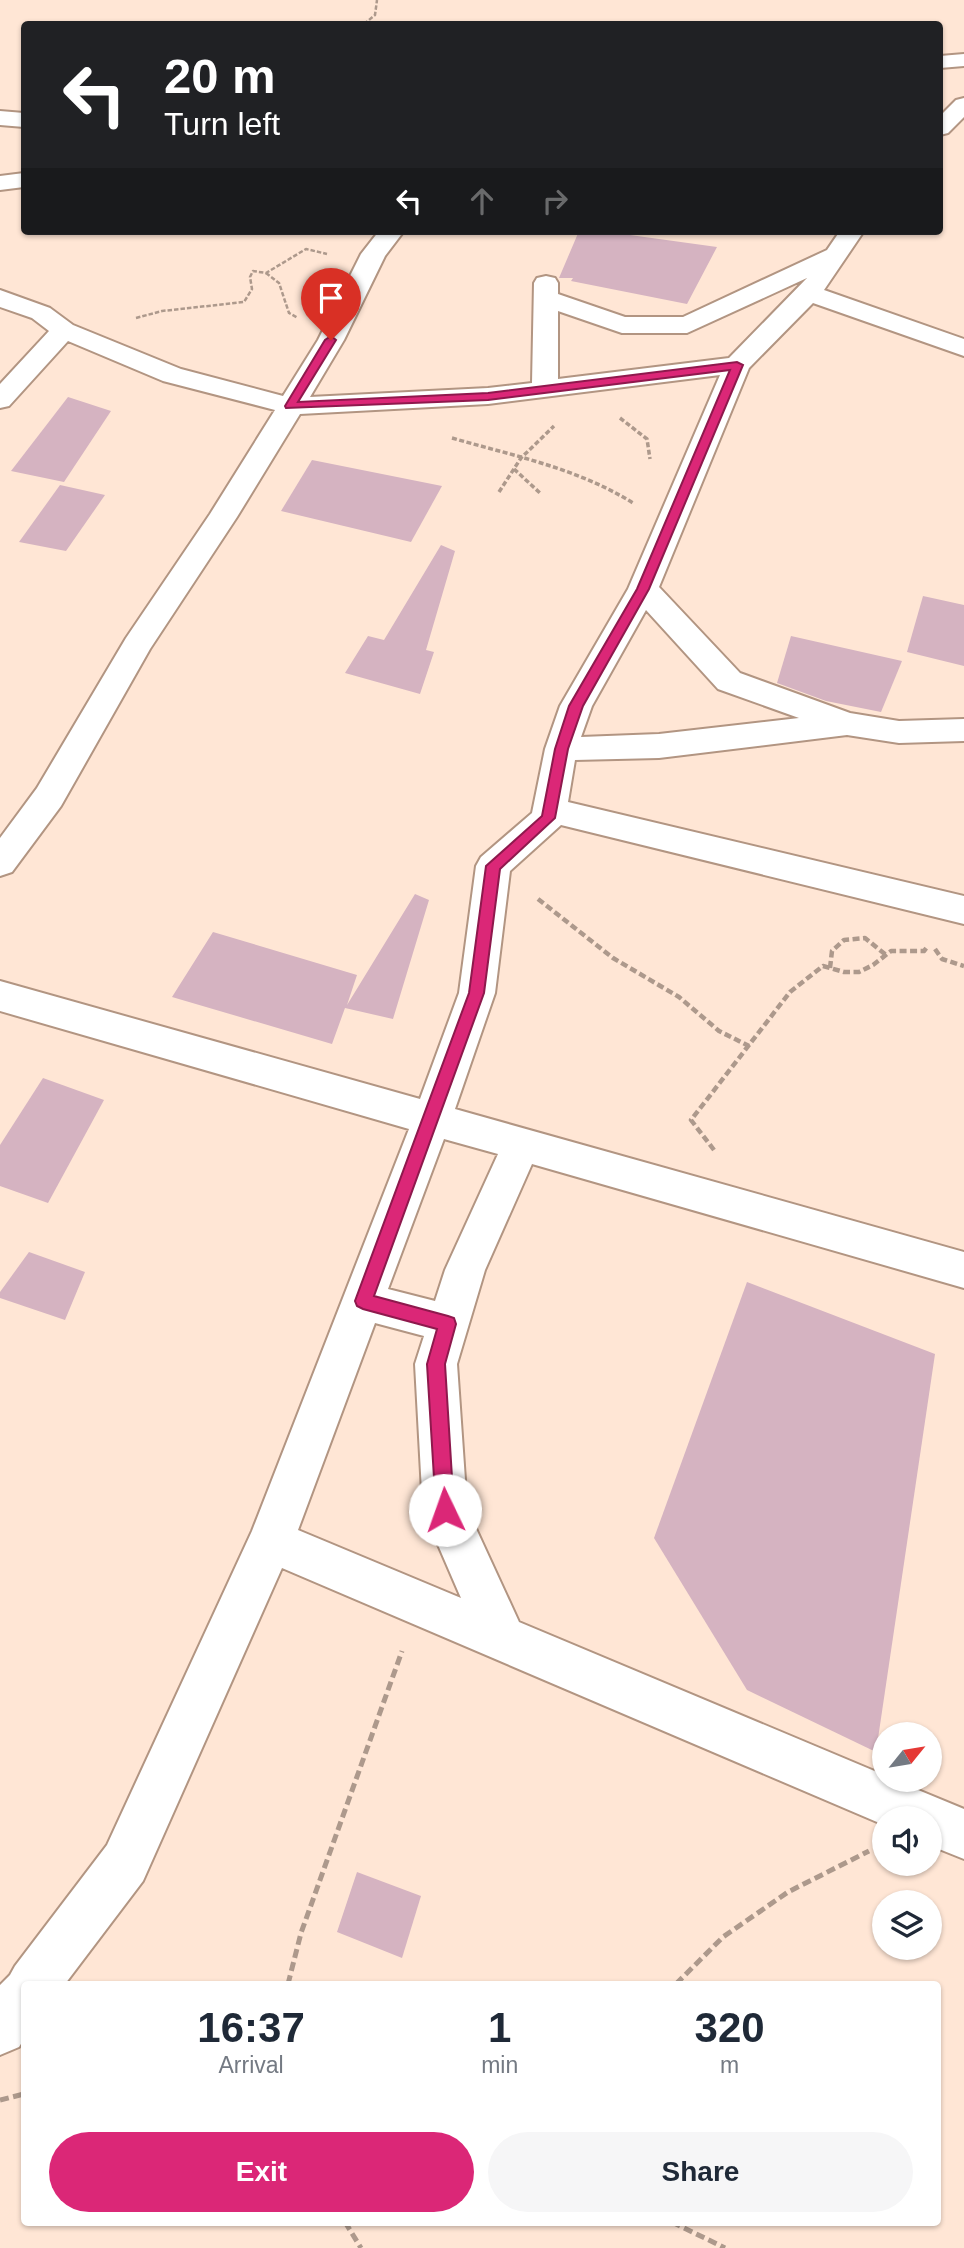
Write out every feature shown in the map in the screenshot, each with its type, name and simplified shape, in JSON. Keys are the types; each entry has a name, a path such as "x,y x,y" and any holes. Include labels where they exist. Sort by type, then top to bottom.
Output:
{"street":[{"path":"943,62 964,60"},
{"path":"943,125 964,105"},
{"path":"0,118 21,120"},
{"path":"943,136 964,138"},
{"path":"0,183 21,180"},
{"path":"0,863 49,797 137,645 223,517 355,297 373,254 389,235"},
{"path":"35,1981 125,1863 271,1541 432,1120 477,993 493,866 548,818 561,749 576,706 643,589 737,365 809,293 844,243"},
{"path":"606,382 687,326 844,243"},
{"path":"545,389 546,291 622,325 687,326"},
{"path":"809,293 964,348"},
{"path":"0,299 41,313 75,334 172,375 290,406 439,400 737,365"},
{"path":"0,400 75,334"},
{"path":"643,589 729,681 847,724 899,732 964,730"},
{"path":"576,706 659,746"},
{"path":"561,749 659,746 847,724"},
{"path":"551,810 952,907 964,877"},
{"path":"0,996 964,1270"},
{"path":"502,1638 445,1510 436,1364 465,1270 521,1146"},
{"path":"363,1301 448,1324"},
{"path":"271,1541 897,1806"},
{"path":"942,1825 964,1834"},
{"path":"0,2028 21,2000"}],"path":[{"path":"369,21 378,7 377,0"},
{"path":"75,334 162,311 244,302 252,289 250,277 253,271 266,273 306,249 352,259 373,254"},
{"path":"406,400 438,434 558,468 613,488 639,507 680,500"},
{"path":"617,416 647,439 649,477 680,500"},
{"path":"499,492 521,458"},
{"path":"514,469 540,493"},
{"path":"493,866 613,958 679,997 719,1031 749,1045"},
{"path":"830,968 832,951 844,940 865,938 886,955"},
{"path":"722,1202 728,1170 691,1119 790,992 823,966 849,975 871,967 891,951 924,951 931,943 942,959 964,966"},
{"path":"289,1981 301,1933 419,1604"},
{"path":"679,1981 723,1937 788,1892 872,1850"},
{"path":"0,2100 21,2095"},
{"path":"347,2226 361,2248"},
{"path":"680,2226 725,2248"}],"building":[{"path":"577,235 630,235 717,247 687,304 571,281 573,278 559,278"},
{"path":"68,397 111,411 64,482 11,471"},
{"path":"312,460 442,486 411,542 281,511"},
{"path":"60,485 105,495 66,551 19,542"},
{"path":"441,545 455,551 426,650 434,652 420,694 345,673 368,636 384,640"},
{"path":"923,596 964,605 964,666 907,652"},
{"path":"791,636 902,661 881,712 826,701 777,683"},
{"path":"415,894 429,900 393,1019 345,1008 332,1044 172,997 213,932 357,975 347,1005"},
{"path":"43,1078 104,1100 48,1203 0,1186 0,1145"},
{"path":"29,1252 85,1272 65,1320 0,1298 0,1292"},
{"path":"747,1282 935,1354 880,1722 872,1722 872,1750 747,1690 654,1538"},
{"path":"357,1872 421,1896 402,1958 337,1932"}],"route":[{"path":"331,340 290,406 488,396 737,365 643,589 576,706 561,749 548,818 493,866 477,993 363,1301 448,1324 436,1364 445,1510"}]}
